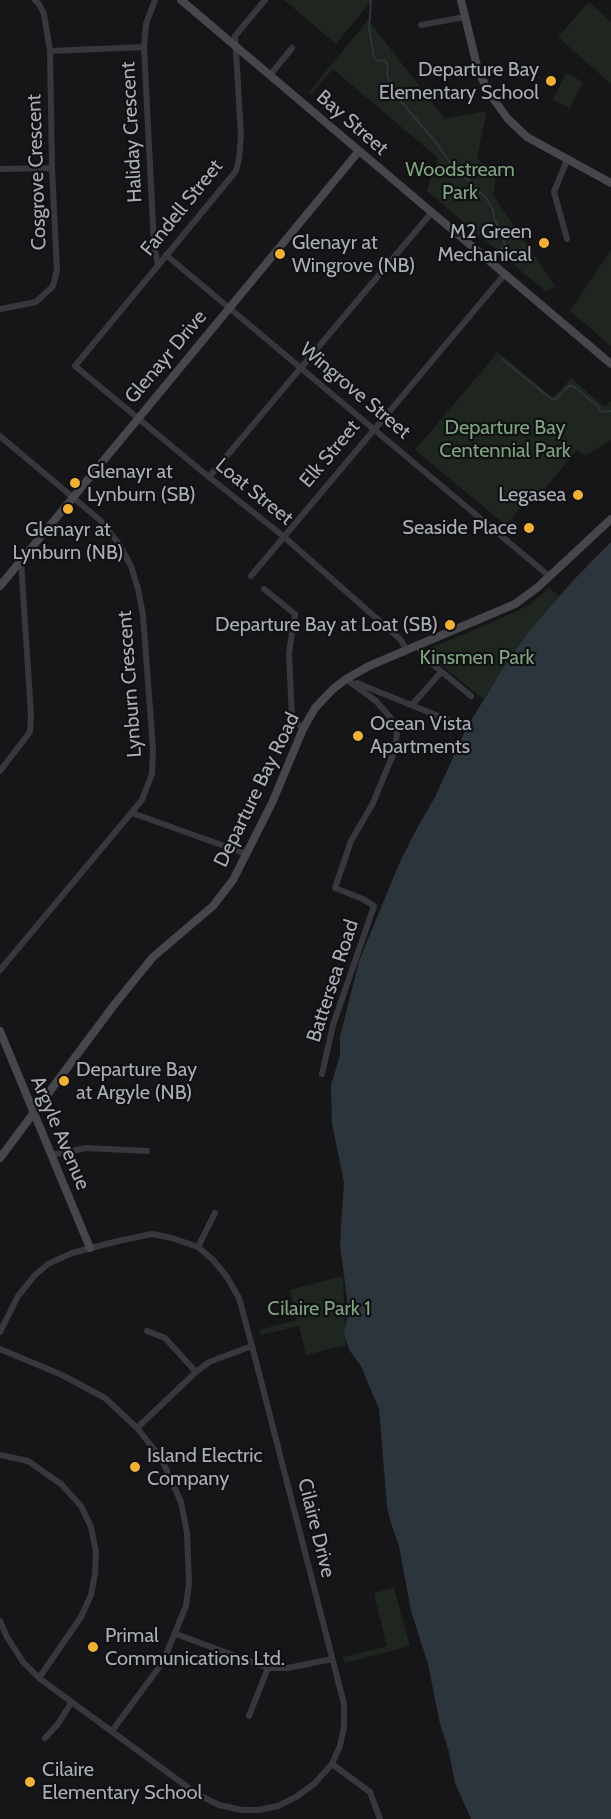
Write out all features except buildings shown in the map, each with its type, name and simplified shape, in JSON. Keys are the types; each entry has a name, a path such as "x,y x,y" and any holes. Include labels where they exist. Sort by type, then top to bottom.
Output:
{"street":[{"name":"Cosgrove Crescent","path":"0,309 36,302 53,286 57,270 50,51 44,14 35,0"},
{"name":"Haliday Crescent","path":"155,0 146,24 144,47 154,245 158,265"},
{"name":"Bay Street","path":"181,0 611,364"},
{"path":"235,45 235,36 265,0"},
{"path":"461,0 478,70 496,104 508,119 527,137 611,183"},
{"path":"421,25 465,17"},
{"name":"Fandell Street","path":"75,366 236,171 240,135 235,45"},
{"path":"50,51 144,47"},
{"path":"270,75 292,48"},
{"name":"Glenayr Drive","path":"0,586 359,151"},
{"path":"567,160 554,192 567,240"},
{"path":"0,169 52,168"},
{"path":"209,477 432,212"},
{"name":"Wingrove Street","path":"166,255 549,576"},
{"name":"Elk Street","path":"251,576 505,274"},
{"name":"Loat Street","path":"75,366 283,536 400,639 407,650"},
{"name":"Lynburn Crescent","path":"0,436 101,521 119,544 131,566 143,615 153,749 152,774 142,800 0,970"},
{"name":"Departure Bay Road","path":"0,1158 114,1005 153,957 213,906 233,880 272,803 303,729 315,708 333,689 346,679 407,650 515,604 611,519"},
{"path":"0,771 30,732 31,716 21,561"},
{"path":"264,588 295,614 289,653 292,717 303,729"},
{"path":"418,645 424,658 471,696"},
{"path":"411,705 441,672"},
{"path":"346,679 448,720"},
{"name":"Battersea Road","path":"322,1074 333,1025 374,906 335,888 351,842 372,805 395,750 397,732 390,717 376,701 346,679"},
{"path":"132,813 247,854"},
{"name":"Argyle Avenue","path":"0,1031 90,1248"},
{"path":"51,1155 86,1148 147,1151"},
{"path":"198,1247 215,1213"},
{"name":"Cilaire Drive","path":"0,1332 18,1296 35,1275 48,1264 72,1252 152,1234 198,1247 227,1276 239,1298 344,1704 344,1727 340,1746 332,1764 314,1784 278,1806 259,1810 242,1810 219,1805 197,1794 39,1678 18,1654 0,1621"},
{"path":"147,1331 165,1338 196,1372"},
{"path":"137,1428 196,1372 210,1362 252,1346"},
{"path":"0,1349 62,1375 105,1398 137,1428 161,1458 181,1502 188,1533 189,1582 186,1606 163,1662 112,1731"},
{"path":"0,1455 27,1461 61,1484 81,1506 91,1527 96,1552 95,1574 88,1602 81,1617 39,1678"},
{"path":"176,1634 268,1668 288,1668 332,1659"},
{"path":"249,1716 268,1668"},
{"path":"45,1738 58,1725 71,1703"},
{"path":"332,1764 369,1792 380,1819"}],"green space":[{"path":"284,0 372,0 336,44"},
{"path":"589,2 611,22 611,84 558,37"},
{"name":"Woodstream Park","path":"368,20 445,119 484,111 486,114 477,158 496,180 493,195 555,286 545,291 427,191 438,158 333,69 311,94 309,92"},
{"path":"566,73 583,82 570,108 553,100"},
{"path":"611,250 611,346 570,311"},
{"name":"Departure Bay Centennial Park","path":"498,352 553,398 571,378 605,407 611,401 611,440 585,456 577,450 527,510 522,506 506,525 415,450"},
{"name":"Kinsmen Park","path":"549,588 559,596 532,629 483,699 424,651 513,613 532,603"},
{"name":"Cilaire Park 1","path":"343,1276 346,1345 306,1355 299,1326 260,1335 259,1330 297,1320 290,1290"},
{"path":"394,1588 410,1646 345,1663 343,1657 387,1646 374,1593"}],"shaded area":[{"path":"611,542 611,1819 471,1819 455,1783 428,1664 411,1611 399,1546 390,1520 379,1409 361,1366 350,1351 344,1334 348,1313 340,1244 344,1182 332,1124 331,1085 340,1055 340,1037 359,961 399,864 435,797 467,727 507,662 509,663 508,661 530,630"}],"waterway":[{"path":"371,0 369,28 374,58 387,63 387,74 392,91 452,165 487,199 505,244 497,257"},
{"path":"502,359 550,398 555,400 569,386 573,386 603,412 611,411"}],"place":[{"name":"Departure Bay Elementary School","path":"551,81"},
{"name":"M2 Green Mechanical","path":"544,243"},
{"name":"Glenayr at Wingrove (NB)","path":"280,254"},
{"name":"Glenayr at Lynburn (SB)","path":"75,483"},
{"name":"Legasea","path":"578,495"},
{"name":"Glenayr at Lynburn (NB)","path":"68,509"},
{"name":"Seaside Place","path":"529,528"},
{"name":"Departure Bay at Loat (SB)","path":"450,625"},
{"name":"Ocean Vista Apartments","path":"358,736"},
{"name":"Departure Bay at Argyle (NB)","path":"64,1081"},
{"name":"Island Electric Company","path":"135,1467"},
{"name":"Primal Communications Ltd.","path":"93,1647"},
{"name":"Cilaire Elementary School","path":"30,1782"}]}
